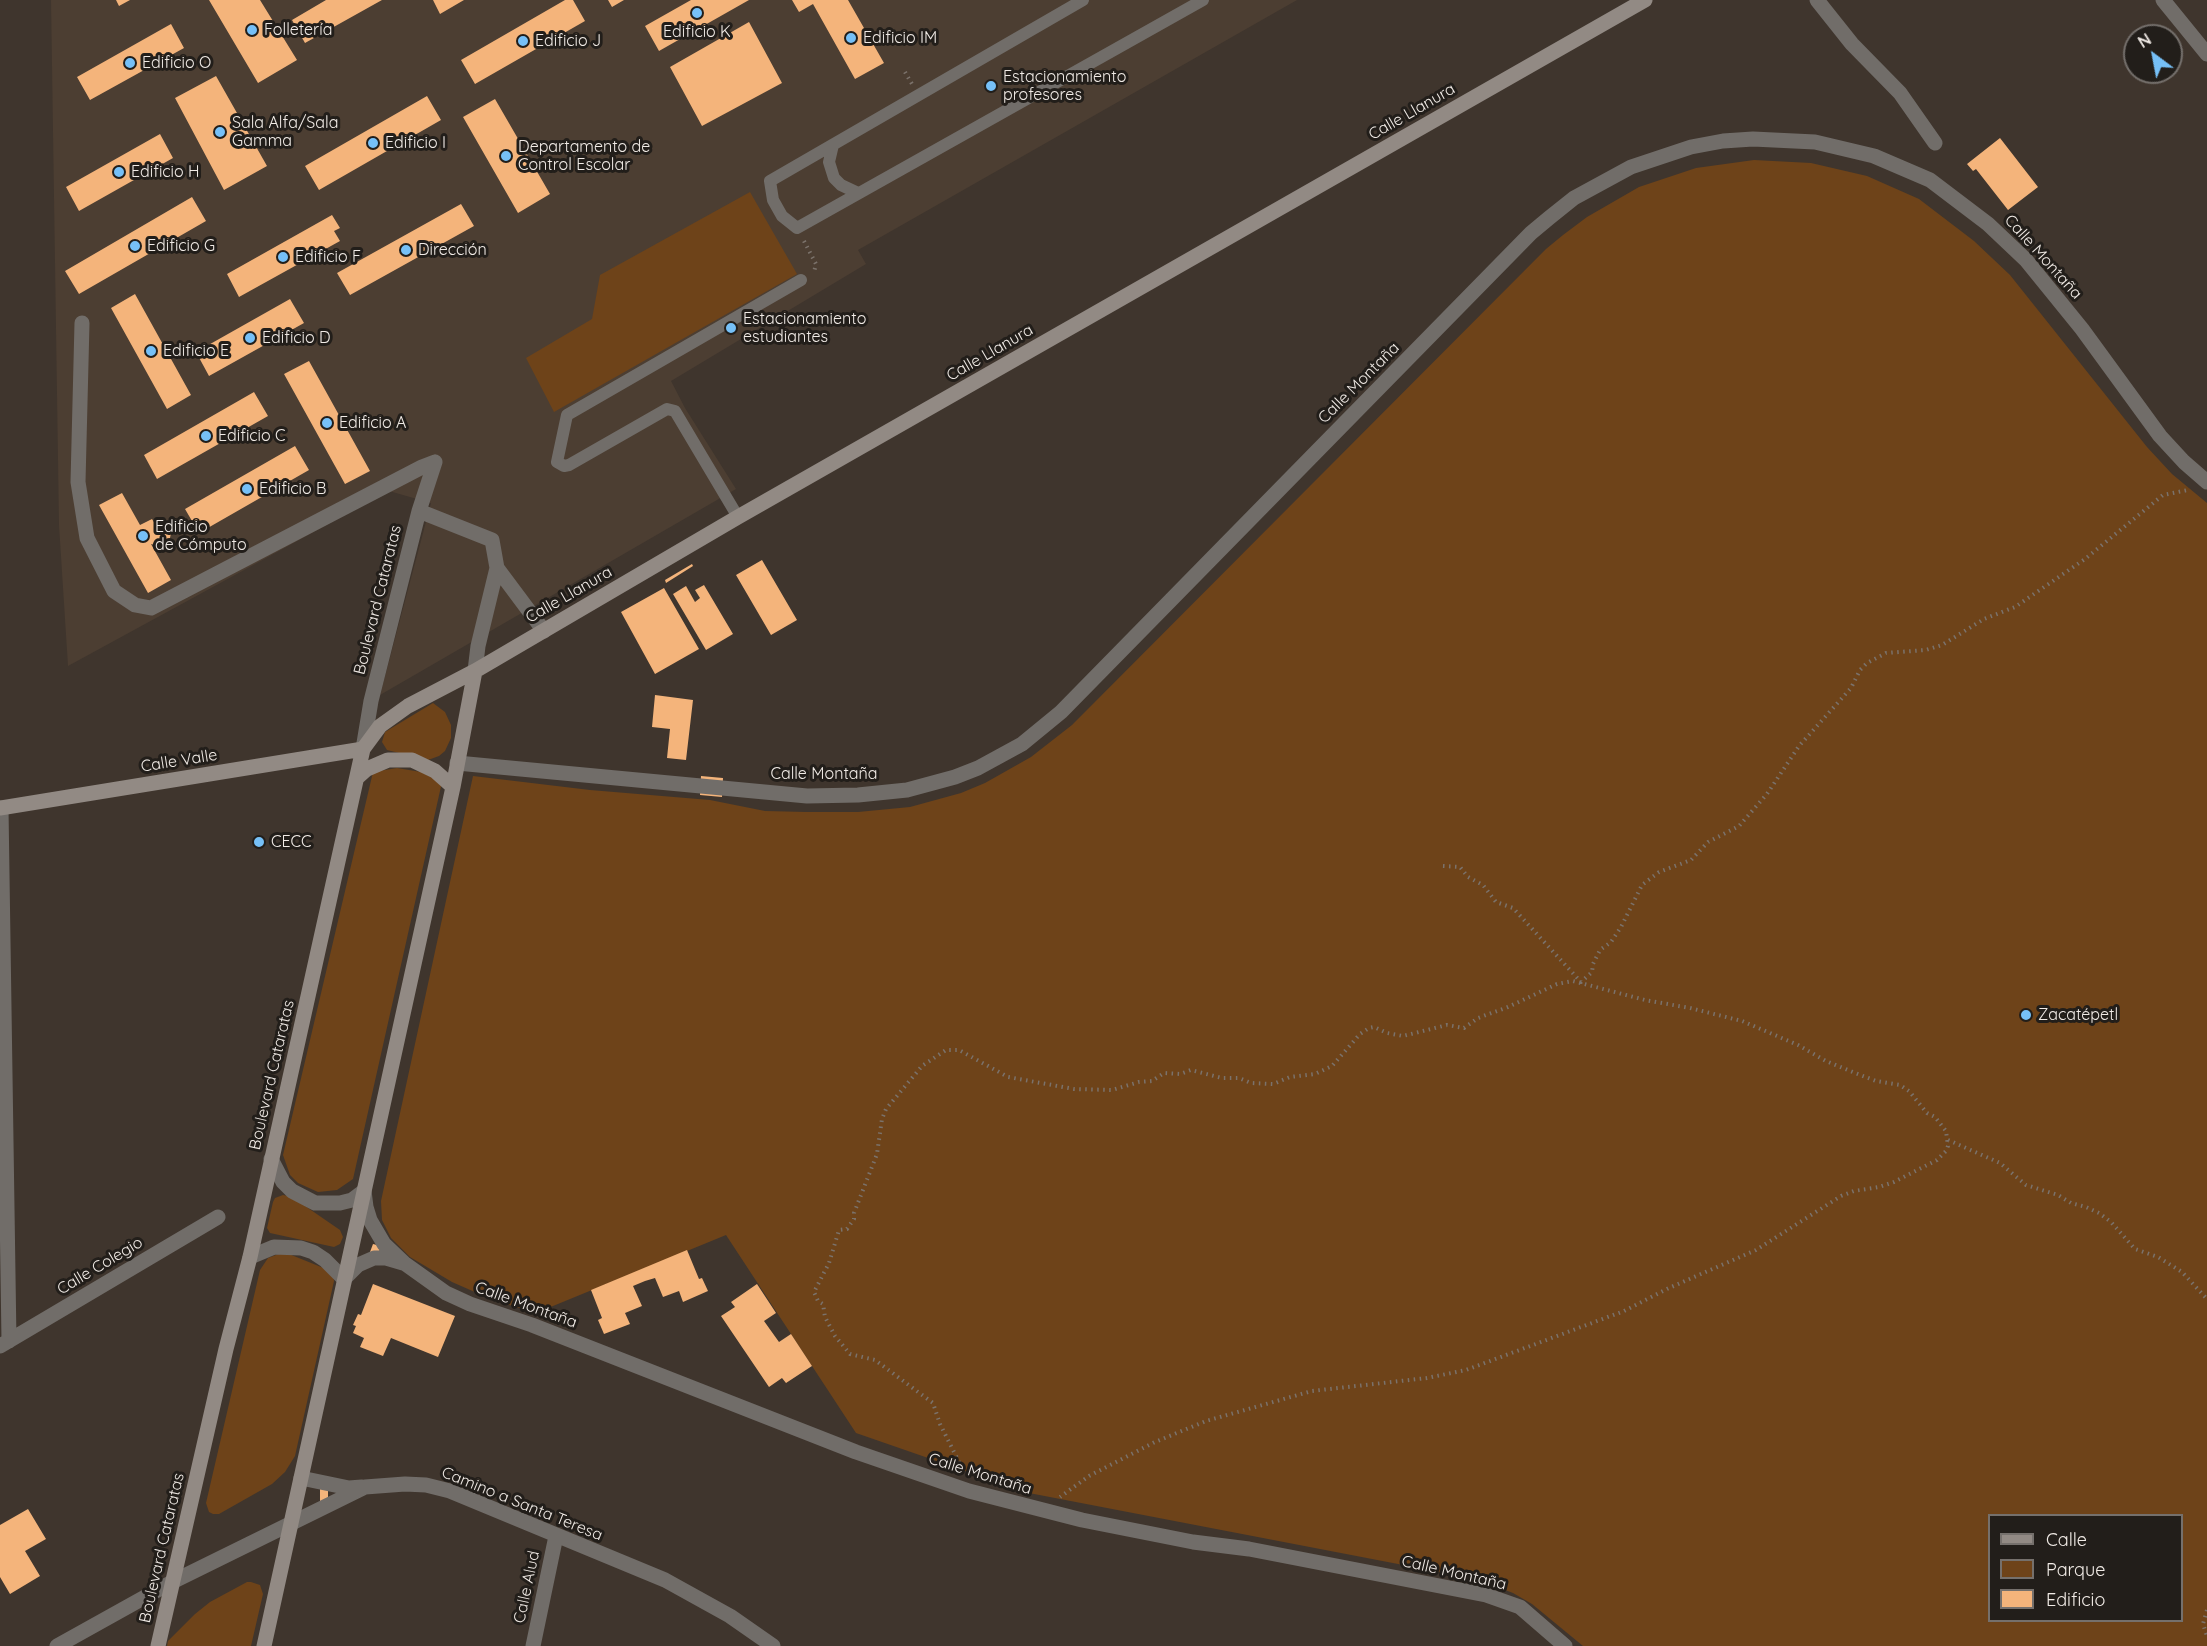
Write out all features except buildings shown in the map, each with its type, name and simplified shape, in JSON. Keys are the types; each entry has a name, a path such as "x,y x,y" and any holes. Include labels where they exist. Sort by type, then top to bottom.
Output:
{"street":[{"name":"Calle Llanura","path":"363,749 380,726 408,706 475,671 738,517 1645,0"},
{"path":"1817,0 1852,44 1900,93 1935,143"},
{"path":"2163,0 2207,54"},
{"name":"Calle Montaña","path":"457,763 815,796 858,795 907,790 978,768 1022,744 1060,712 1549,218 1574,198 1630,167 1660,156 1723,141 1784,139 1825,143 1874,156 1930,180 1988,224 2026,260 2082,329 2160,436 2207,482"},
{"name":"Boulevard Cataratas","path":"82,323 78,482 87,538 114,591 135,605 152,608 435,462 420,511 371,701 358,777 250,1257 226,1349 158,1646"},
{"name":"Boulevard Cataratas","path":"420,511 492,540 497,568"},
{"path":"497,568 544,631"},
{"path":"264,1646 453,788 478,646 497,568"},
{"name":"Calle Valle","path":"0,808 363,749"},
{"path":"358,777 367,769 388,760 412,760 435,771 453,788"},
{"path":"0,808 5,1344"},
{"path":"271,1159 287,1187 315,1203 340,1203 352,1200 364,1191"},
{"name":"Calle Montaña","path":"364,1191 366,1207 376,1232 393,1254 439,1288 470,1304 532,1325 912,1473 1027,1507 1093,1523 1193,1542 1249,1549 1486,1595 1520,1607 1565,1646"},
{"name":"Calle Colegio","path":"5,1344 218,1217"},
{"path":"250,1257 274,1247 301,1248 325,1260 344,1279"},
{"name":"Calle Montaña","path":"344,1279 358,1265 374,1258 386,1258 404,1263"},
{"path":"301,1478 349,1488 365,1487"},
{"name":"Camino a Santa Teresa","path":"57,1646 172,1582 365,1487 405,1484 426,1485 450,1491 674,1584 730,1616 772,1646"},
{"name":"Calle Alud","path":"533,1646 556,1536"}],"lane":[{"path":"1083,0 770,181 777,208 789,223 797,228 1203,0"},
{"path":"833,145 829,162 834,178 841,185 858,193"},
{"path":"738,517 675,411 667,409 564,466 557,462 567,415 801,280"}],"path":[{"path":"797,228 816,264 814,272 801,280"},
{"path":"1581,982 1592,972 1600,950 1611,942 1621,927 1642,885 1659,872 1691,860 1707,842 1739,826 1773,786 1799,746 1851,687 1860,670 1867,663 1886,653 1926,650 1942,645 1984,620 2015,607 2085,559 2163,495 2188,490"},
{"path":"1443,866 1460,867 1468,877 1483,885 1496,902 1513,908 1581,982"},
{"path":"962,1468 940,1424 933,1403 875,1360 850,1354 835,1336 825,1317 823,1304 818,1301 814,1292 829,1263 839,1230 847,1229 854,1219 854,1213 877,1154 882,1119 886,1109 910,1079 939,1053 946,1050 959,1050 1008,1077 1074,1089 1112,1090 1139,1082 1152,1081 1164,1073 1180,1074 1191,1070 1222,1078 1239,1078 1251,1083 1273,1084 1290,1077 1315,1074 1332,1066 1360,1034 1369,1028 1403,1036 1447,1025 1464,1028 1478,1018 1509,1007 1557,984 1566,981 1581,982 1645,1000 1742,1021 1855,1073 1876,1081 1900,1085 1909,1091 1927,1113 1941,1124 1948,1140 1946,1151 1937,1160 1879,1188 1854,1191 1841,1196 1756,1250 1669,1288 1624,1311 1466,1370 1427,1378 1312,1391 1206,1421 1155,1442 1089,1476 1058,1498"},
{"path":"1948,1140 2000,1163 2026,1185 2058,1195 2071,1203 2099,1213 2111,1222 2135,1249 2158,1257 2182,1272 2207,1299"},
{"path":"2207,1610 2203,1624 2207,1636"}],"shaded area":[{"path":"51,0 1297,0 858,250 866,264 671,381 685,408 736,489 380,695 431,503 389,491 68,666 59,525"}],"green space":[{"path":"1754,160 1811,163 1867,176 1919,199 1974,241 2010,275 2147,447 2172,474 2207,503 2207,1646 1583,1646 1532,1604 1513,1593 1476,1579 1029,1493 856,1433 726,1235 536,1313 493,1300 452,1282 410,1257 391,1238 382,1220 381,1201 473,776 590,790 710,800 765,811 806,812 858,812 910,807 961,793 985,783 1031,757 1072,725 1546,249 1587,217 1639,187 1696,168"},
{"path":"750,192 797,274 554,412 526,358 592,319 600,275"},
{"path":"433,703 445,712 451,725 451,738 445,751 428,760 387,750 382,742 385,732"},
{"path":"397,768 421,772 442,782 353,1179 337,1190 318,1192 298,1183 290,1175 283,1155 373,772"},
{"path":"283,1195 292,1197 340,1230 343,1237 340,1244 334,1247 270,1233 267,1228 273,1202 275,1198"},
{"path":"284,1252 326,1269 333,1276 334,1281 295,1456 285,1472 272,1484 219,1514 213,1514 209,1512 206,1503 260,1270 268,1258"},
{"path":"247,1582 260,1585 263,1594 251,1646 167,1646 168,1641 210,1602"}],"place":[{"name":"Edificio K","path":"697,13"},
{"name":"Folletería","path":"252,30"},
{"name":"Edificio IM","path":"851,38"},
{"name":"Edificio J","path":"523,41"},
{"name":"Edificio O","path":"130,63"},
{"name":"Estacionamiento profesores","path":"991,86"},
{"name":"Sala Alfa/Sala Gamma","path":"220,132"},
{"name":"Edificio I","path":"373,143"},
{"name":"Departamento de Control Escolar","path":"506,156"},
{"name":"Edificio H","path":"119,172"},
{"name":"Edificio G","path":"135,246"},
{"name":"Dirección","path":"406,250"},
{"name":"Edificio F","path":"283,257"},
{"name":"Estacionamiento estudiantes","path":"731,328"},
{"name":"Edificio D","path":"250,338"},
{"name":"Edificio E","path":"151,351"},
{"name":"Edificio A","path":"327,423"},
{"name":"Edificio C","path":"206,436"},
{"name":"Edificio B","path":"247,489"},
{"name":"Edificio de Cómputo","path":"143,536"},
{"name":"CECC","path":"259,842"},
{"name":"Zacatépetl","path":"2026,1015"}]}
